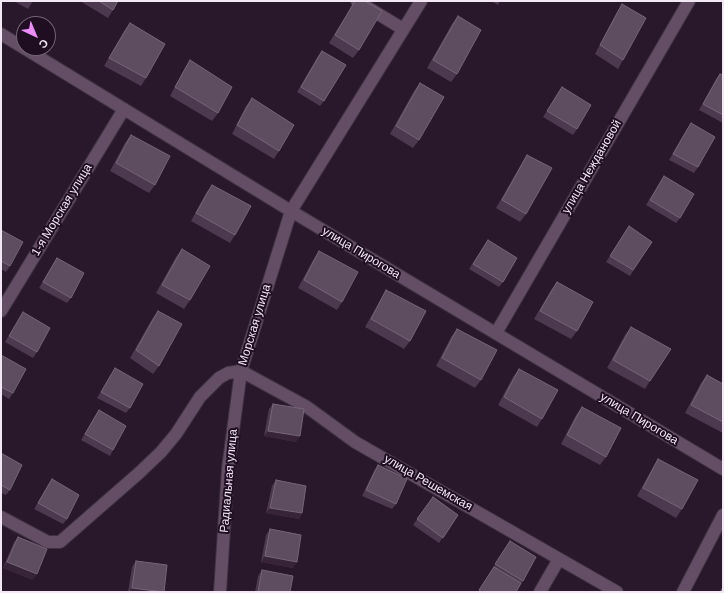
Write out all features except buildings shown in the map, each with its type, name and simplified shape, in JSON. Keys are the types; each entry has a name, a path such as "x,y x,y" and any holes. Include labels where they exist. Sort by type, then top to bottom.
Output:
{"street":[{"path":"357,1 403,29"},
{"name":"Морская улица","path":"1,517 48,542 60,542 161,452 176,434 200,397 219,378 228,373 241,371 290,211 421,1"},
{"name":"улица Неждановой","path":"496,333 689,1"},
{"name":"улица Пирогова","path":"1,34 290,211 723,469"},
{"name":"1-я Морская улица","path":"1,311 124,109"},
{"name":"улица Решемская","path":"241,371 308,407 356,442 617,592"},
{"name":"Радиальная улица","path":"220,592 228,468 241,371"},
{"path":"683,592 723,515"},
{"path":"540,592 559,559"}]}
